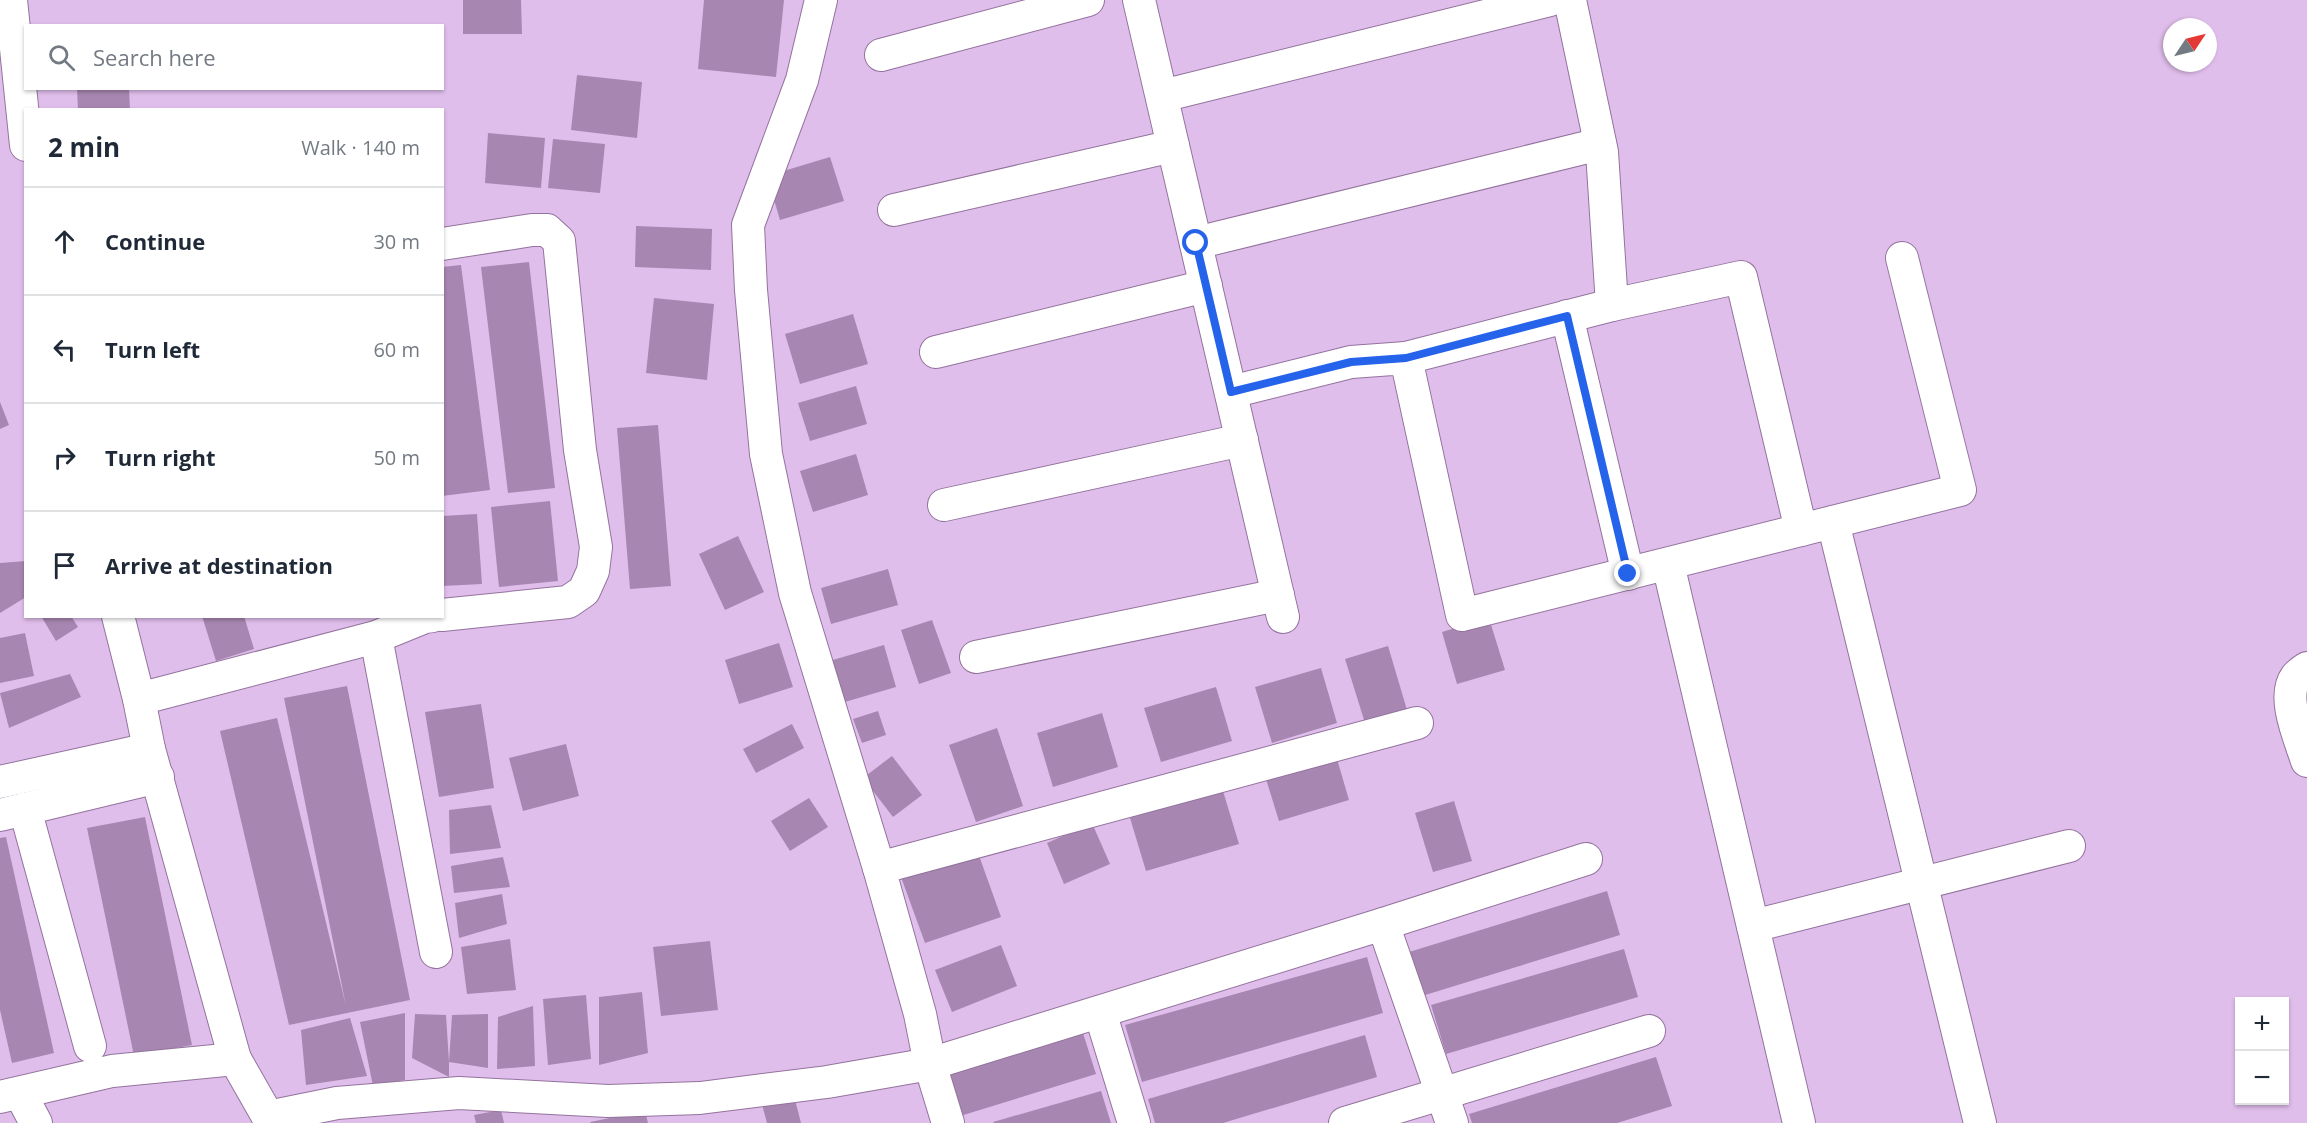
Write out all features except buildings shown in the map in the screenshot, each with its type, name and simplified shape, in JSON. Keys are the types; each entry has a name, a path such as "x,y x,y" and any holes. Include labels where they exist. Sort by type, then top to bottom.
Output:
{"street":[{"path":"821,0 802,80 748,225 751,290 766,454 795,593 879,868 920,1014 930,1064 948,1123"},
{"path":"882,55 1088,0"},
{"path":"976,657 1281,606 1139,0"},
{"path":"1162,96 1550,0"},
{"path":"1570,0 1600,144 1612,305"},
{"path":"16,17 24,119"},
{"path":"1196,243 1600,144"},
{"path":"894,210 1173,146"},
{"path":"444,244 532,230 547,230 559,241 580,450 596,547 593,571 584,591 568,602 444,615"},
{"path":"1406,358 1462,615 1960,490 1902,258"},
{"path":"1231,392 1351,362 1406,358 1612,305 1741,277 1801,530"},
{"path":"936,352 1206,286"},
{"path":"1567,316 1628,574"},
{"path":"944,506 1242,440"},
{"path":"1833,522 1980,1123"},
{"path":"1668,564 1799,1123"},
{"path":"119,618 154,763 235,1059 270,1120 337,1103 459,1093 609,1101 700,1098 827,1082 930,1064 1586,859"},
{"path":"139,699 376,637 423,618"},
{"path":"376,637 435,952"},
{"path":"2307,668 2296,677 2290,692 2292,713 2307,760"},
{"path":"879,868 1417,723"},
{"path":"0,782 154,763"},
{"path":"90,1046 13,812 154,763"},
{"path":"1753,926 2069,846"},
{"path":"1383,924 1447,1109"},
{"path":"1100,1012 1134,1123"},
{"path":"1345,1123 1447,1109 1649,1031"},
{"path":"36,1123 10,1095 112,1071 235,1059"}],"route":[{"path":"1196,243 1231,392 1351,362 1406,358 1567,316 1628,574"}]}
